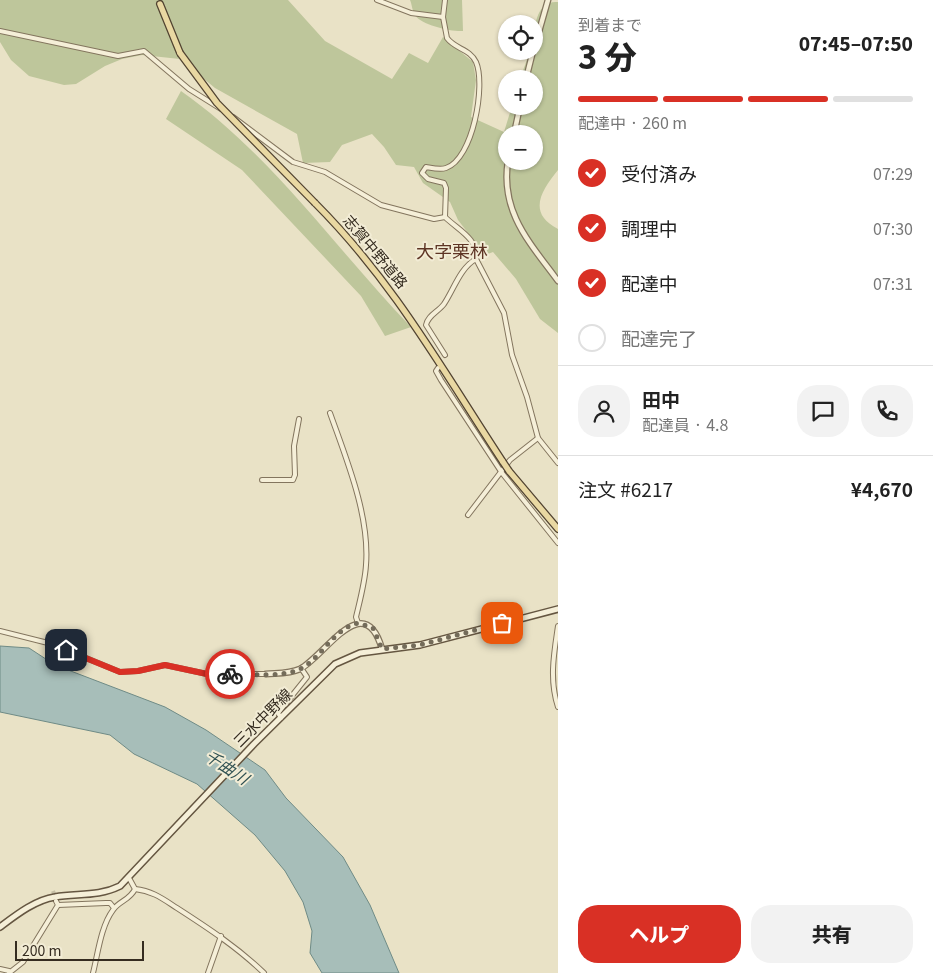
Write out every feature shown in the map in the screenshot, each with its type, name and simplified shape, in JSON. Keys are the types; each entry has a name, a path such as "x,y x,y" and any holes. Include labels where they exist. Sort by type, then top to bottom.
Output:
{"main road":[{"name":"志賀中野道路","path":"160,4 180,52 217,102 341,229 392,291 509,471 558,528"},
{"name":"三水中野線","path":"0,927 41,901 53,897 103,893 120,886 140,867 254,744 335,664 360,653 420,645 558,609"}],"street":[{"path":"377,0 412,14 443,17"},
{"path":"445,0 443,17 447,38 470,52 479,73 476,113 469,142 454,162 445,168 426,167 422,172 428,179 442,182 446,188 445,216"},
{"path":"543,17 548,0"},
{"path":"0,31 118,56 144,51 190,89 253,130 280,154 297,164 325,172 381,205 434,219 445,216"},
{"path":"508,170 508,196 517,224 558,281"},
{"path":"445,216 474,242 477,250 476,259 504,313 512,355 527,397 538,438 558,463"},
{"path":"445,356 426,325 427,320 442,306 468,264 476,259"},
{"path":"438,368 436,371 441,380 502,473 558,543"},
{"path":"330,413 355,484 364,530 366,566 356,617 358,623"},
{"path":"262,480 292,480 295,475 294,446 299,419"},
{"path":"468,515 502,473 510,460 538,438"},
{"path":"0,631 52,644 120,672 138,671 165,665 207,674 286,673 301,668 339,633 358,623 373,628 382,649"},
{"path":"558,626 553,679 554,694 558,707"},
{"path":"281,718 278,713 307,677 301,668"},
{"path":"129,878 135,889 156,894 221,936 264,973"},
{"path":"93,973 108,919 114,908 128,899 135,889"},
{"path":"0,969 9,972 23,962 57,903 106,902 110,903 114,908"},
{"path":"208,973 221,936"}],"green space":[{"path":"0,0 288,0 325,41 392,79 409,53 428,63 443,37 473,62 476,80 471,117 498,129 498,170 543,170 543,125 506,125 509,115 543,115 543,70 523,70 527,60 543,60 543,15 538,15 544,6 558,2 558,170 542,194 540,209 548,223 558,229 558,333 540,319 516,279 493,252 485,255 458,220 450,202 423,183 414,167 396,165 384,147 372,134 342,145 330,162 303,163 297,134 215,88 180,59 142,55 122,59 105,66 76,84 64,85 29,76 11,60 0,42"},
{"path":"410,0 462,0 463,31 445,29 423,22 413,12"},
{"path":"181,91 214,116 244,143 301,203 411,327 385,336 361,296 242,170 166,119"}],"water":[{"name":"千曲川","path":"0,646 29,648 55,665 165,707 206,730 265,770 286,798 343,857 370,905 399,973 322,973 310,953 312,931 303,902 285,871 255,835 197,784 134,754 110,735 0,712"}],"tunnel":[{"path":"53,891 56,899"}],"way so far":[{"path":"230,674 286,673 301,668 339,633 358,623 373,628 382,649 420,645 502,623"}],"district":[{"name":"大字栗林","path":"452,252"}],"route":[{"path":"66,650 120,672 138,671 165,665 207,674 230,674"}]}
